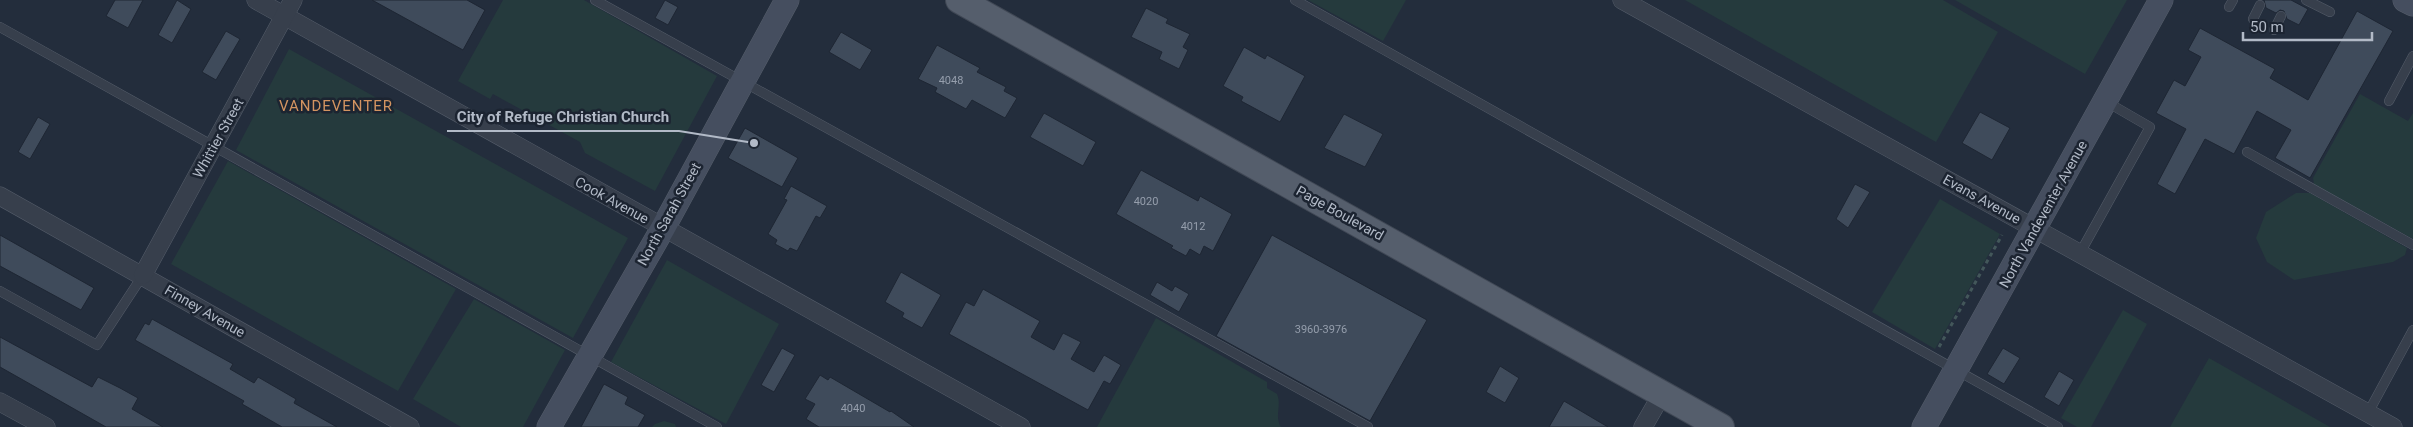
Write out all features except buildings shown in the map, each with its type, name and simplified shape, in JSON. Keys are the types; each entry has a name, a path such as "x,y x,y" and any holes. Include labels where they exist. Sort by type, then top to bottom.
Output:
{"main road":[{"name":"North Sarah Street","path":"550,427 663,228 787,0"},
{"name":"Page Boulevard","path":"959,0 1720,427"},
{"name":"North Vandeventer Avenue","path":"1924,427 2161,0"},
{"path":"2405,0 2413,4"}],"street":[{"name":"Cook Avenue","path":"256,0 1021,427"},
{"name":"Whittier Street","path":"143,275 293,0"},
{"name":"Evans Avenue","path":"1622,0 2394,427"},
{"name":"Finney Avenue","path":"0,196 410,427"},
{"path":"1643,427 1662,394"},
{"path":"0,402 46,427"}],"lane":[{"path":"595,0 1368,427"},
{"path":"1295,0 2058,427"},
{"path":"2306,0 2330,12"},
{"path":"2253,19 2260,5"},
{"path":"2274,30 2282,16"},
{"path":"0,28 717,427"},
{"path":"2389,101 2413,56"},
{"path":"2080,253 2150,127 2105,101"},
{"path":"2247,152 2413,245"},
{"path":"0,291 97,345 143,275"},
{"path":"2368,413 2413,330"}],"path":[{"path":"1937,350 2002,235"}],"green space":[{"path":"503,0 584,0 717,76 655,191 585,153 580,142 493,94 490,99 458,81"},
{"path":"1308,0 1406,0 1383,41"},
{"path":"1685,0 1943,0 1998,32 1936,142"},
{"path":"1955,0 2127,0 2085,74"},
{"path":"289,49 628,238 573,338 236,150"},
{"path":"2360,94 2408,121 2413,113 2413,239 2314,184 2313,178"},
{"path":"228,161 456,289 398,391 171,264"},
{"path":"2296,193 2310,193 2407,248 2405,255 2393,262 2294,280 2267,262 2256,238 2266,212"},
{"path":"1940,199 2000,234 1935,349 1872,312"},
{"path":"667,260 779,324 726,424 611,362"},
{"path":"474,299 565,350 523,427 461,427 413,399"},
{"path":"2123,310 2147,324 2091,427 2077,427 2061,418"},
{"path":"1156,318 1267,382 1267,388 1277,394 1279,403 1278,419 1281,427 1097,427"},
{"path":"2209,358 2330,427 2170,427"},
{"path":"664,421 675,424 676,427 652,427 655,424"}],"place":[{"name":"City of Refuge Christian Church","path":"754,143"}],"district":[{"name":"VANDEVENTER","path":"336,106"}]}
